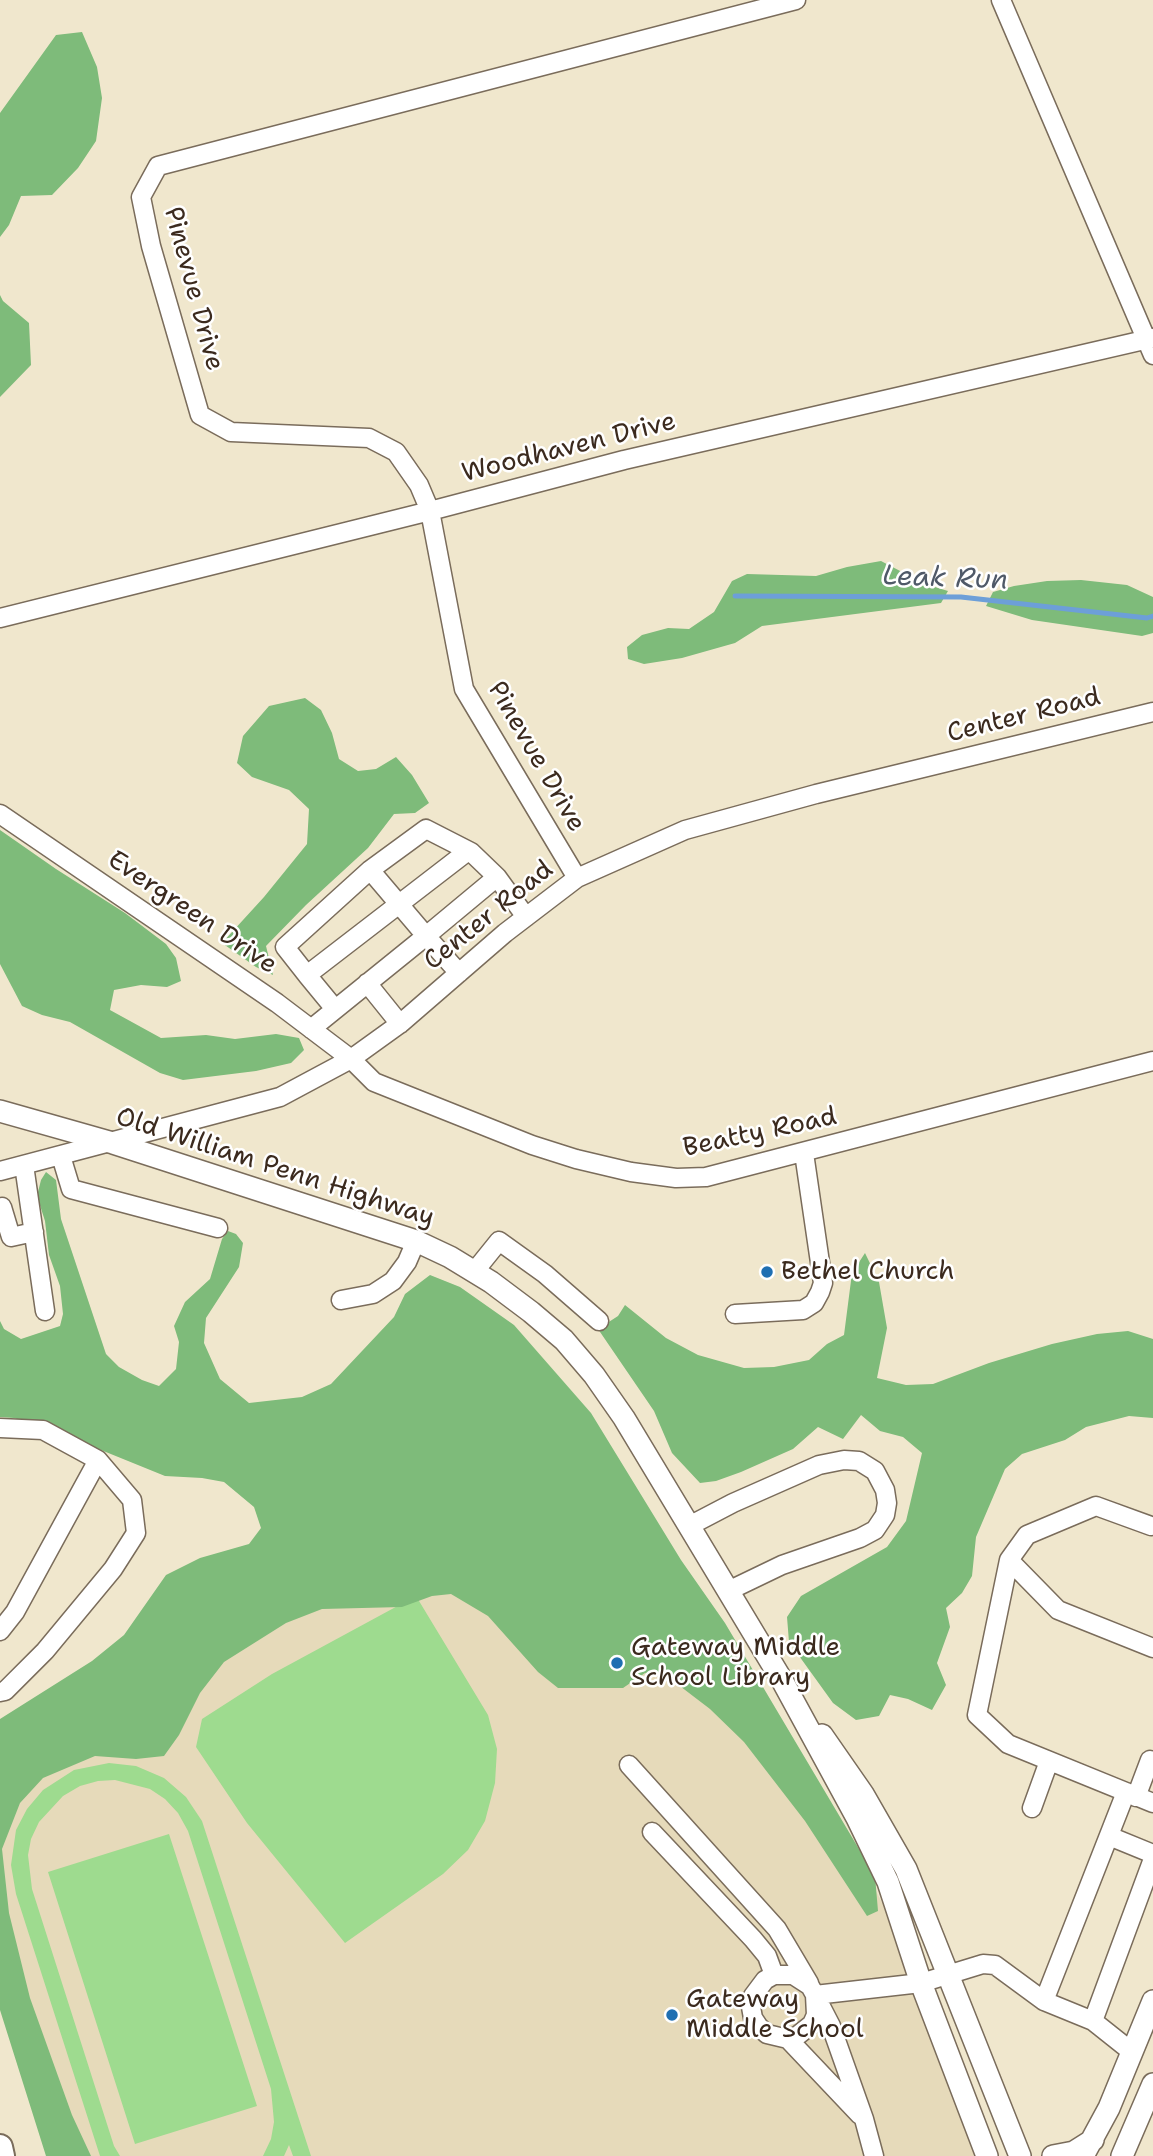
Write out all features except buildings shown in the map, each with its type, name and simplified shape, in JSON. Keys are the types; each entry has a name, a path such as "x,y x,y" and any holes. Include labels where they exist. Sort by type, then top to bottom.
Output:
{"highway":[{"path":"0,2147 2,2156"}],"main road":[{"name":"Old William Penn Highway","path":"2,1116 113,1143 416,1241 474,1272 531,1312 564,1340 624,1418 783,1682 857,1818 888,1882 921,1983 987,2156"},
{"name":"Old William Penn Highway","path":"783,1682 839,1758 888,1834 906,1868 1016,2147"},
{"path":"1016,2147 1051,2156 1089,2148 1153,2001"},
{"path":"1122,2156 1147,2116 1153,2084"}],"street":[{"name":"Pinevue Drive","path":"577,878 464,690 430,511 419,485 396,452 369,438 231,432 200,415 152,246 141,197 158,166 796,0"},
{"path":"1001,0 1150,345"},
{"name":"Woodhaven Drive","path":"0,618 624,460 1150,345"},
{"name":"Center Road","path":"0,1171 279,1097 351,1059 400,1024 526,917 577,878 685,830 816,794 1153,712"},
{"name":"Evergreen Drive","path":"0,814 278,1003 351,1059"},
{"path":"335,1009 285,947 370,870 426,830 468,851 497,877 526,917"},
{"path":"307,975 468,851"},
{"path":"370,870 459,973"},
{"path":"311,1028 497,877"},
{"path":"367,984 400,1024"},
{"name":"Beatty Road","path":"351,1059 374,1082 532,1145 576,1160 676,1178 706,1177 804,1153 1153,1061"},
{"path":"736,1314 803,1310 814,1303 820,1292 823,1283 804,1153"},
{"path":"61,1156 71,1189 218,1228"},
{"path":"24,1165 45,1311"},
{"path":"2,1207 12,1237 34,1232"},
{"path":"341,1300 373,1294 393,1281 407,1262 416,1241"},
{"path":"474,1272 499,1241 545,1274 599,1321"},
{"path":"0,1428 43,1430 98,1460 132,1500 136,1533 113,1569 45,1651 5,1691 0,1692"},
{"path":"0,1631 15,1612 98,1460"},
{"path":"689,1526 733,1503 819,1465 844,1460 859,1461 874,1471 885,1490 887,1503 885,1515 875,1530 860,1538 782,1565 728,1591"},
{"path":"1151,1526 1096,1506 1027,1535 1009,1560 977,1715 1008,1744 1153,1803"},
{"path":"1009,1560 1058,1610 1153,1648"},
{"path":"1044,2001 1109,1836 1150,1760"},
{"path":"1031,1808 1049,1761"},
{"path":"629,1765 777,1929 831,2025 874,2156"},
{"path":"652,1832 759,1947 774,1975"},
{"path":"1109,1836 1153,1854"},
{"path":"1093,2021 1153,1859"},
{"path":"759,1947 777,1929"},
{"path":"812,1990 816,2015 812,2024 797,2036 788,2039 767,2034 753,2018 753,1996 758,1987 774,1975 793,1975 812,1990 921,1983 983,1964 995,1965 1044,2001 1093,2021 1132,2052"},
{"path":"788,2039 864,2119"}],"shaded area":[{"path":"295,1586 497,1592 688,1658 859,1859 897,1931 981,2156 78,2156 0,1907 0,1839 11,1802"}],"green space":[{"path":"82,32 97,67 102,98 96,141 78,168 52,195 21,196 9,225 0,237 0,113 56,35"},
{"path":"0,295 3,301 29,323 31,365 0,397"},
{"path":"881,561 925,584 948,591 941,603 762,626 735,643 682,658 644,664 628,659 627,647 642,635 668,628 689,629 714,612 732,581 747,574 816,576"},
{"path":"1081,580 1127,585 1153,597 1153,633 1142,636 1032,620 986,606 993,592 1014,586"},
{"path":"305,698 321,710 332,733 339,759 358,771 376,769 396,757 412,775 429,803 415,813 394,814 368,848 266,946 273,975 256,967 222,943 307,844 309,809 289,790 252,777 237,763 243,736 269,706"},
{"path":"0,830 125,913 166,944 176,958 181,981 167,987 141,985 114,990 110,1010 161,1038 206,1035 235,1039 276,1034 299,1038 304,1050 291,1063 256,1071 183,1080 160,1073 70,1022 42,1015 22,1006 0,964"},
{"path":"46,1172 56,1180 61,1219 106,1354 119,1367 159,1386 176,1369 179,1342 174,1326 185,1302 210,1279 222,1239 228,1231 236,1234 243,1243 239,1267 206,1318 204,1343 220,1379 249,1403 302,1397 331,1384 394,1317 405,1294 430,1275 460,1287 514,1325 591,1413 681,1560 725,1623 875,1876 878,1911 867,1916 805,1821 744,1742 710,1709 672,1680 645,1673 623,1688 558,1688 538,1672 488,1616 451,1594 432,1596 402,1607 322,1609 286,1623 224,1662 200,1693 179,1735 164,1756 136,1759 95,1756 43,1778 20,1803 2,1849 9,1913 30,1998 72,2115 91,2156 46,2156 0,2010 0,1719 92,1661 124,1635 166,1575 200,1558 249,1544 261,1528 254,1507 224,1482 165,1476 64,1435 14,1418 0,1417 0,1321 4,1329 21,1339 60,1326 63,1314 60,1286 49,1255 45,1221 37,1196"},
{"path":"865,1253 879,1282 887,1328 877,1378 906,1385 933,1384 1052,1344 1097,1334 1128,1331 1153,1339 1153,1418 1129,1416 1086,1427 1065,1440 1022,1454 1005,1469 976,1537 972,1576 962,1593 946,1608 950,1627 937,1663 946,1685 932,1710 908,1699 890,1695 879,1716 856,1720 833,1703 789,1642 787,1617 801,1596 887,1547 906,1521 922,1453 903,1437 880,1431 861,1415 843,1439 818,1427 793,1449 741,1472 716,1481 700,1483 672,1453 654,1411 598,1329 618,1316 625,1305 666,1338 698,1355 744,1368 774,1367 809,1360 827,1344 844,1335 852,1273"},
{"path":"416,1596 488,1715 497,1749 495,1783 485,1821 468,1850 443,1874 345,1943 247,1823 196,1747 202,1719 272,1674"},
{"path":"109,1763 136,1766 164,1778 186,1797 202,1821 311,2156 293,2156 289,2145 284,2156 263,2156 271,2139 274,2122 271,2089 188,1831 178,1813 165,1799 150,1789 115,1780 80,1786 63,1796 39,1822 31,1839 28,1855 32,1889 114,2146 120,2156 100,2156 16,1894 11,1865 16,1830 27,1809 43,1790 74,1770"},
{"path":"169,1834 257,2106 135,2144 48,1872"}],"waterway":[{"name":"Leak Run","path":"735,596 961,597 1147,618 1153,616"}],"place":[{"name":"Bethel Church","path":"767,1272"},
{"name":"Gateway Middle School Library","path":"617,1663"},
{"name":"Gateway Middle School","path":"672,2015"}]}
